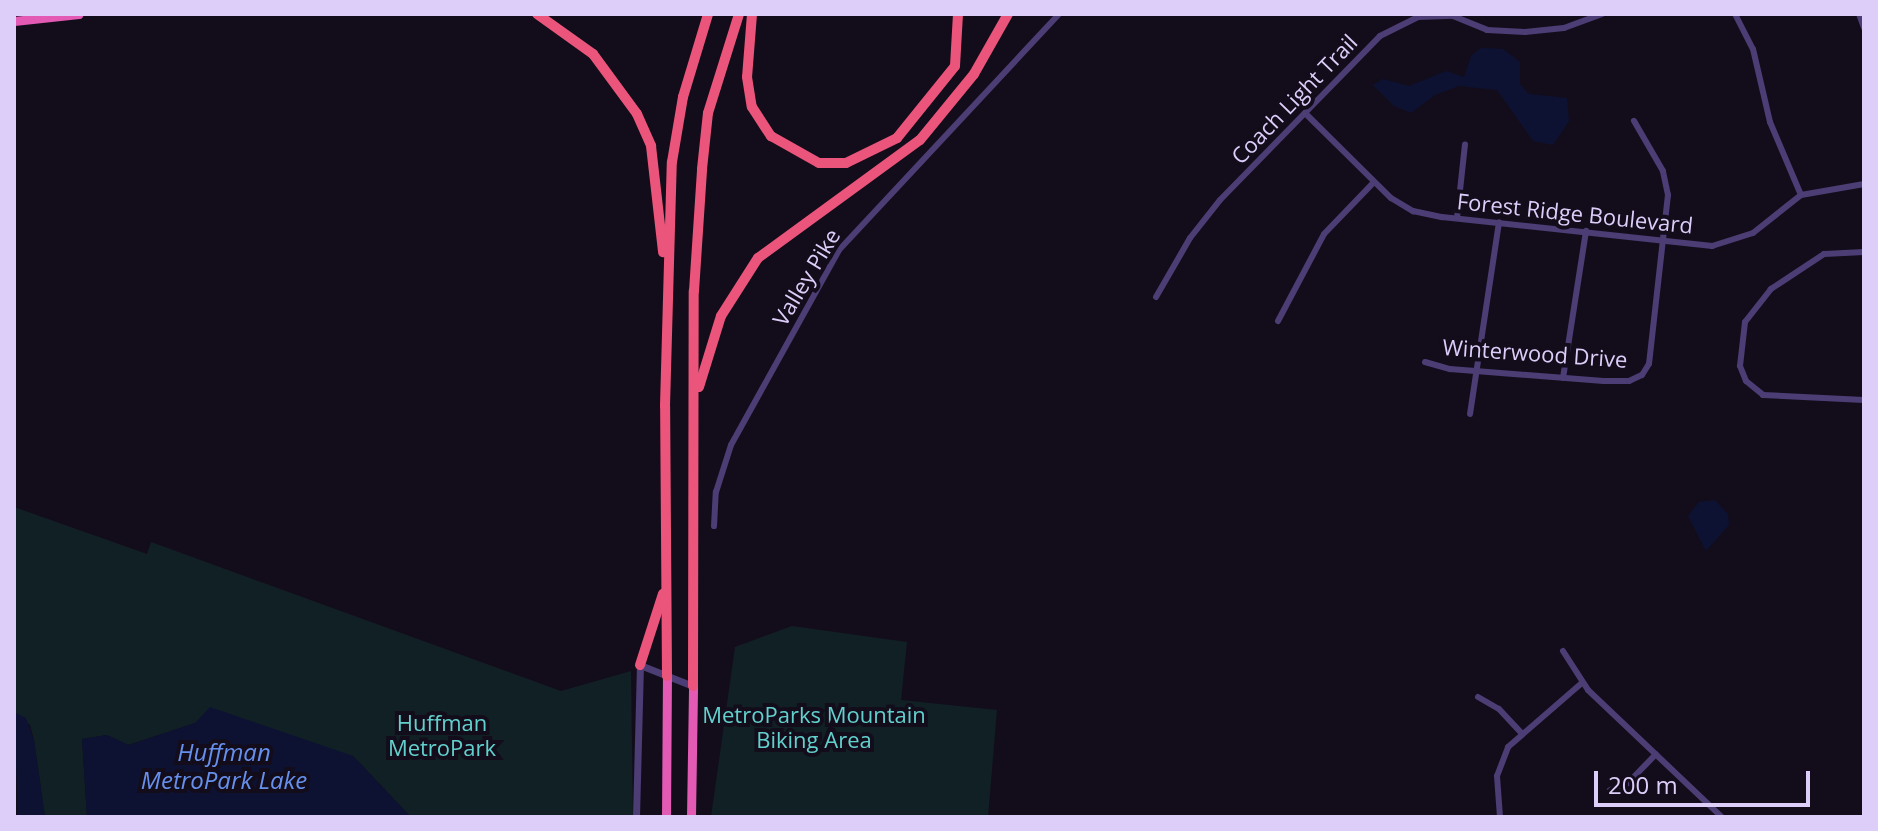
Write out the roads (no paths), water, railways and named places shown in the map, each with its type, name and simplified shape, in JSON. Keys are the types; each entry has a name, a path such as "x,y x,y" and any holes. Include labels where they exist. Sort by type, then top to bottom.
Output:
{"highway":[{"path":"14,21 79,14"},
{"path":"537,14 593,54 637,114 657,180 666,291"},
{"path":"666,817 666,291 672,162 683,97 708,14"},
{"path":"691,817 694,291 702,169 715,87 739,14"},
{"path":"752,14 747,77 752,107 771,136 819,163 846,163 897,138 955,66 958,14"},
{"path":"694,408 715,331 758,258 920,140 974,74 1008,14"},
{"path":"640,665 667,581"}],"street":[{"name":"Valley Pike","path":"714,526 716,492 731,445 839,250 1059,14"},
{"name":"Coach Light Trail","path":"1156,297 1190,238 1220,200 1380,36 1418,17 1453,16 1487,30 1525,32 1564,28 1602,14"},
{"path":"1735,14 1753,49 1770,122 1801,195"},
{"path":"1859,14 1864,28"},
{"name":"Forest Ridge Boulevard","path":"1305,113 1374,182 1413,211 1457,218 1712,246 1733,242 1801,195 1864,184"},
{"path":"1634,121 1667,185 1665,240"},
{"path":"1457,218 1465,144"},
{"path":"1278,321 1324,234 1374,182"},
{"path":"1470,414 1474,371 1499,222"},
{"path":"1563,378 1586,231"},
{"name":"Winterwood Drive","path":"1425,362 1474,371 1563,378 1629,381 1642,375 1649,364 1665,240"},
{"path":"1864,252 1824,254 1771,289 1745,322 1740,366 1746,381 1763,395 1864,400"},
{"path":"1563,651 1582,683 1722,817"},
{"path":"636,817 640,665 693,686"},
{"path":"1500,817 1497,776 1508,747 1582,683"},
{"path":"1478,697 1499,709 1521,733"},
{"path":"1610,790 1628,783 1656,754"}],"water":[{"path":"1481,48 1503,49 1520,62 1520,84 1529,94 1567,98 1569,121 1553,145 1533,141 1497,90 1459,86 1435,95 1411,113 1394,106 1373,85 1383,79 1409,86 1446,71 1464,77 1471,56"},
{"path":"1715,500 1728,514 1729,525 1706,551 1688,516 1699,502"},
{"name":"Huffman MetroPark Lake","path":"210,707 353,756 411,817 87,817 82,739 107,735 129,745 195,723"},
{"path":"14,712 26,718 34,740 45,817 18,817"}],"park label":[{"name":"MetroParks Mountain Biking Area","path":"814,726"},
{"name":"Huffman MetroPark","path":"442,734"}]}
